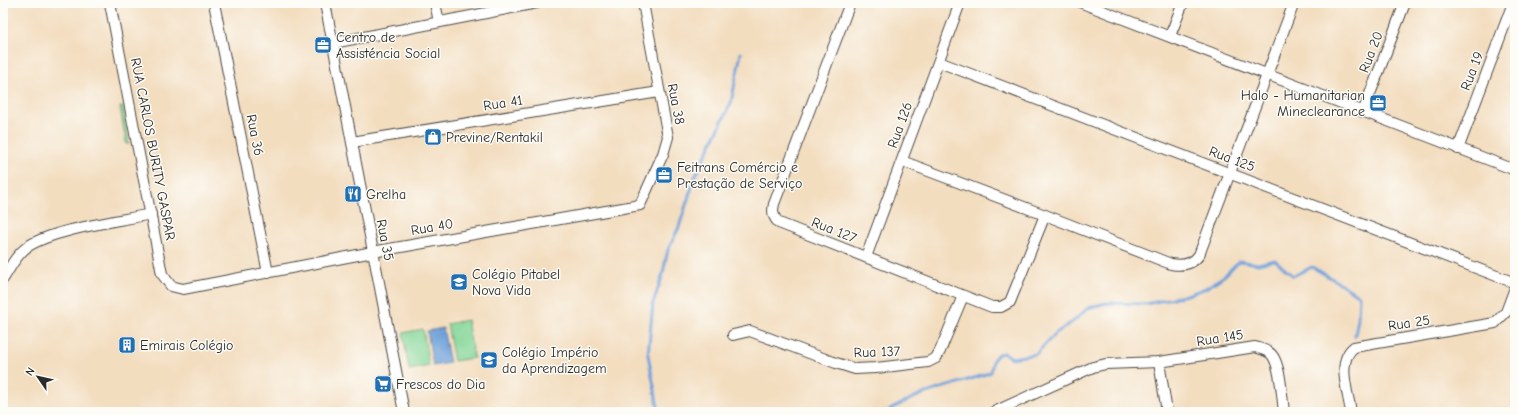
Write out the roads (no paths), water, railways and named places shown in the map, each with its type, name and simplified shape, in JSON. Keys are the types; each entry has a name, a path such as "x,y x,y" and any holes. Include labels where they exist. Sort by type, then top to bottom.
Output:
{"street":[{"name":"RUA CARLOS BURITY GASPAR","path":"110,3 152,214 162,274 171,286 183,289"},
{"name":"Rua 36","path":"214,3 268,273"},
{"name":"Rua 35","path":"325,3 404,412"},
{"path":"435,3 439,22"},
{"path":"333,43 537,3"},
{"name":"Rua 38","path":"640,205 667,144 667,130 643,3"},
{"name":"Rua 127","path":"850,3 773,211 774,216 779,223 992,307 1001,307 1010,302 1046,215"},
{"name":"Rua 126","path":"866,257 960,3"},
{"path":"1082,3 1515,170"},
{"path":"1170,36 1183,3"},
{"path":"902,161 1171,264 1179,266 1188,264 1195,261 1199,255 1294,3"},
{"name":"Rua 20","path":"1363,112 1405,3"},
{"name":"Rua 19","path":"1458,149 1513,3"},
{"name":"Rua 125","path":"939,62 1515,283"},
{"name":"Rua 41","path":"352,142 659,92"},
{"name":"Rua 40","path":"183,289 373,252 640,205"},
{"path":"3,279 16,259 26,248 38,241 62,233 152,214"},
{"name":"Rua 25","path":"1351,412 1344,365 1347,354 1354,346 1495,323 1506,312 1515,288"},
{"name":"Rua 137","path":"733,335 750,331 836,364 855,369 928,362 936,358 940,351 963,296"},
{"name":"Rua 145","path":"994,412 1093,367 1106,364 1160,362 1255,347 1272,355 1277,365 1284,412"},
{"path":"1160,362 1167,412"}],"water":[{"path":"443,328 450,363 433,366 427,331"}],"waterway":[{"path":"659,412 648,355 653,303 662,277 668,250 679,227 695,177 731,103 741,53"},
{"path":"887,412 913,398 991,372 993,360 998,354 1004,353 1012,358 1036,354 1056,333 1074,321 1088,308 1106,303 1146,304 1187,295 1206,288 1224,276 1239,261 1258,264 1275,260 1293,276 1312,267 1338,282 1359,296 1355,336"}],"place":[{"name":"Centro de Assisténcia Social","path":"323,45"},
{"name":"Halo - Humanitarian Mineclearance","path":"1378,103"},
{"name":"Previne/Rentakil","path":"433,137"},
{"name":"Feitrans Comércio e Prestação de Serviço","path":"664,175"},
{"name":"Grelha","path":"353,194"},
{"name":"Colégio Pitabel Nova Vida","path":"459,282"},
{"name":"Emirais Colégio","path":"127,345"},
{"name":"Colégio Império da Aprendizagem","path":"489,360"},
{"name":"Frescos do Dia","path":"383,384"}]}
